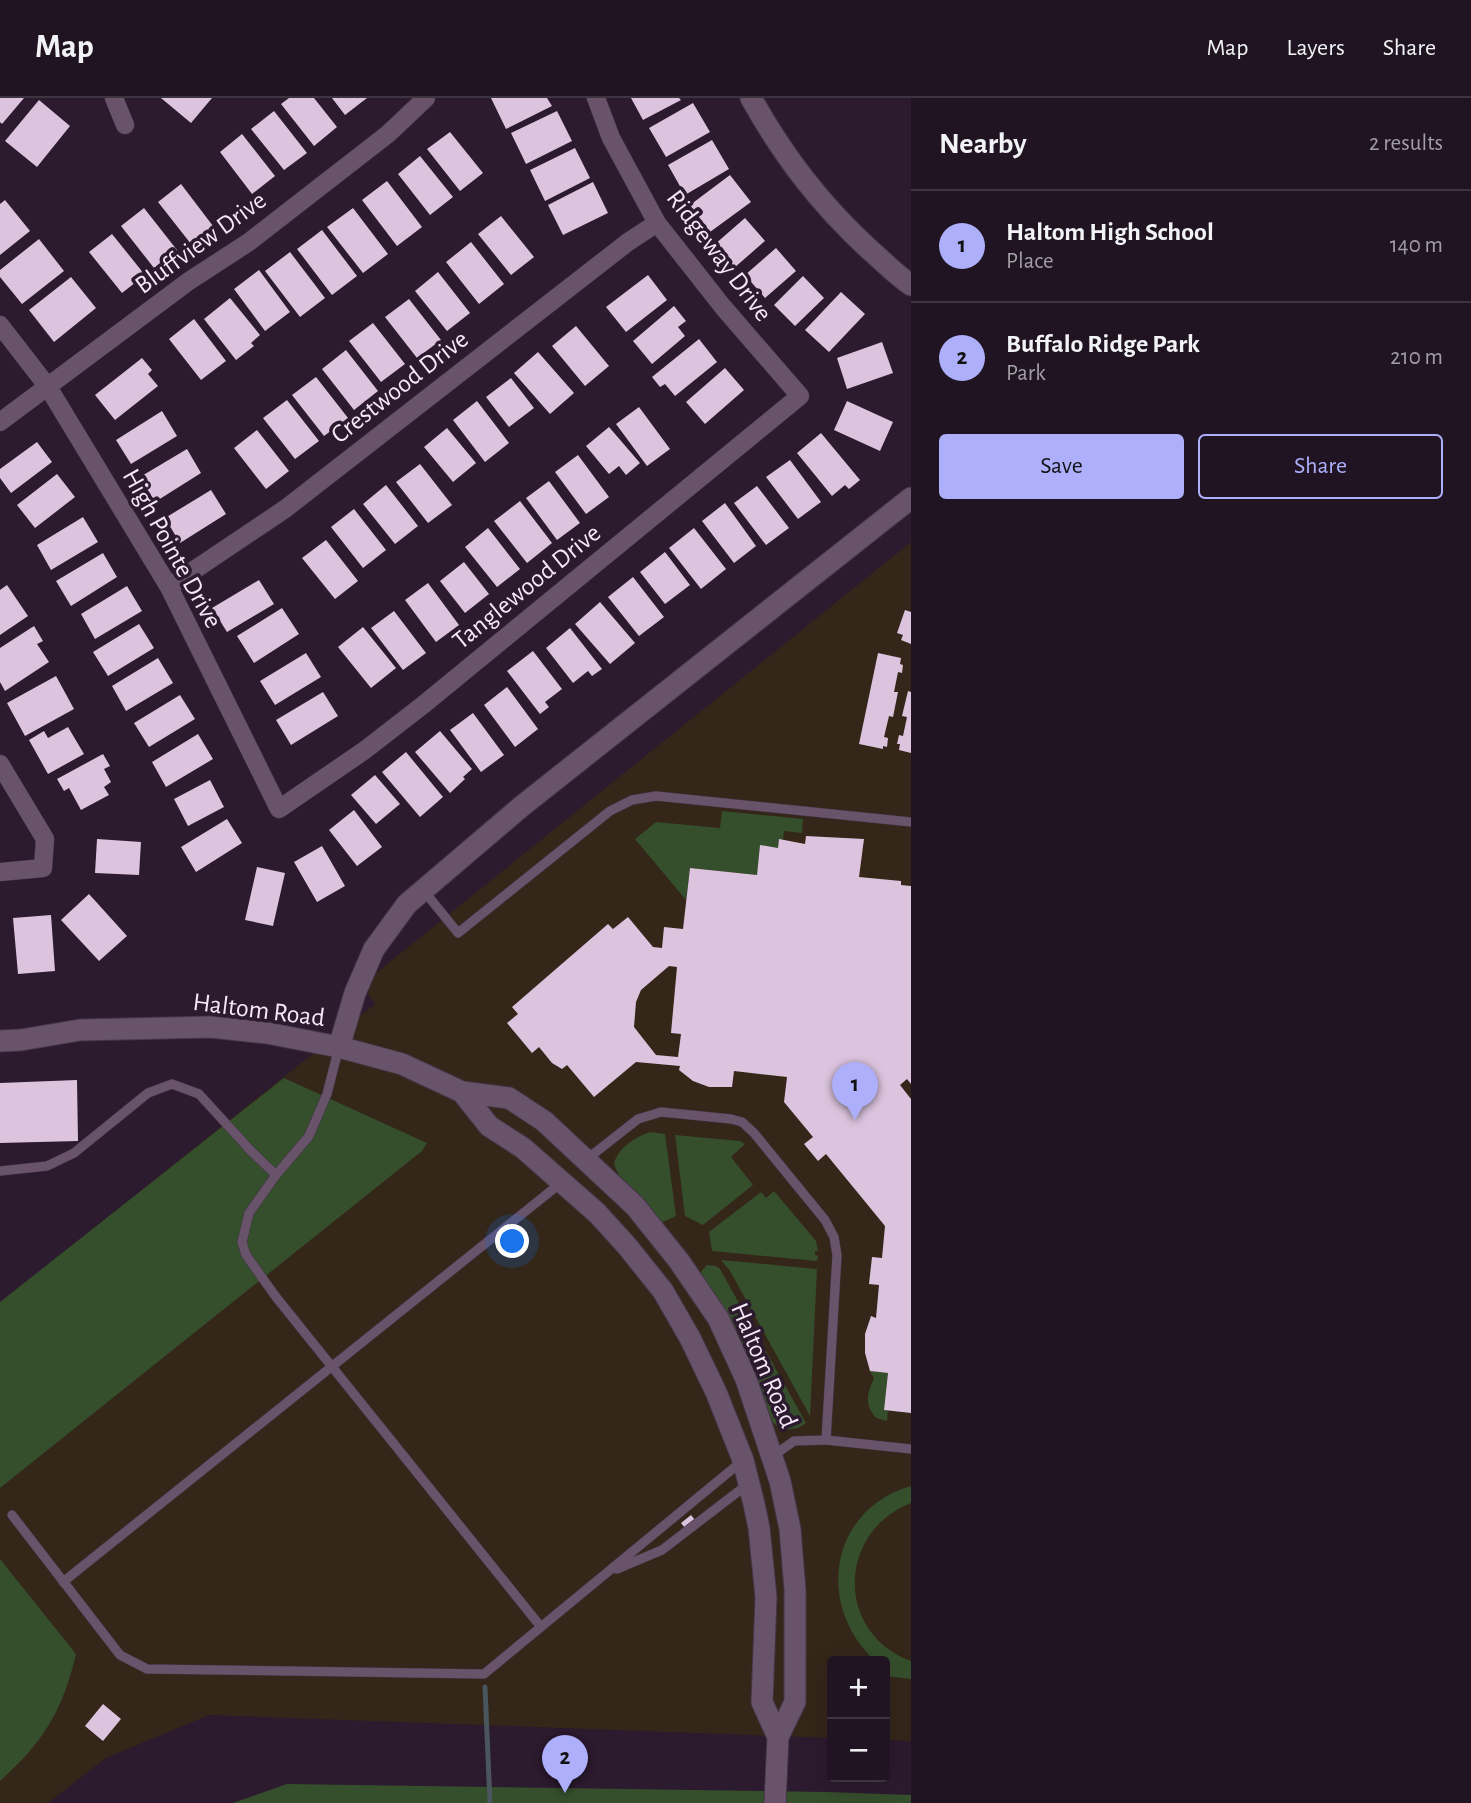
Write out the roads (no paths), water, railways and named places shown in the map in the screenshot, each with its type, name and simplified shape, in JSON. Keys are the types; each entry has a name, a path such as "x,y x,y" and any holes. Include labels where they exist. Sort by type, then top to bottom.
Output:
{"main road":[{"path":"751,98 774,139 797,172 840,222 911,285"},
{"path":"339,1047 355,993 374,949 407,904 522,806 911,498"},
{"name":"Haltom Road","path":"0,1041 80,1030 211,1027 267,1033 339,1047 402,1064 462,1092 509,1098 544,1122 635,1206 680,1261 718,1318 746,1379 773,1455 790,1529 794,1590 795,1702 778,1737 775,1803"},
{"name":"Haltom Road","path":"462,1092 489,1126 523,1148 597,1213 663,1292 690,1338 743,1461 759,1528 766,1597 762,1702 778,1737"},
{"path":"562,1182 587,1159"},
{"path":"743,1461 773,1455"},
{"path":"748,1484 773,1455"}],"street":[{"path":"114,98 125,125"},
{"name":"Ridgeway Drive","path":"596,98 611,138 657,223 723,307 800,396"},
{"name":"Bluffview Drive","path":"0,422 189,281 249,242 388,134 418,100"},
{"name":"Crestwood Drive","path":"169,587 285,509 501,340 657,223"},
{"name":"High Pointe Drive","path":"0,325 48,387 169,587 279,809"},
{"name":"Tanglewood Drive","path":"279,809 365,750 423,705 800,396"},
{"path":"0,764 45,839 43,868 0,872"}],"lane":[{"path":"424,890 458,933 610,811 632,800 656,796 911,822"},
{"path":"339,1047 327,1094 309,1136 249,1213 242,1241 246,1255 268,1288 541,1627"},
{"path":"0,1171 47,1166 75,1153 148,1093 172,1084 199,1094 276,1175"},
{"path":"587,1159 638,1119 661,1112 731,1119 742,1122 754,1133 825,1220 834,1237 837,1255 826,1440"},
{"path":"63,1582 562,1182"},
{"path":"773,1455 794,1441 826,1440 911,1449"},
{"path":"12,1515 120,1654 147,1670 484,1674 743,1461"},
{"path":"609,1572 662,1550 748,1484"}],"waterway":[{"path":"485,1687 490,1803"}],"place":[{"name":"Haltom High School","path":"855,1120"},
{"name":"Buffalo Ridge Park","path":"565,1793"}]}
